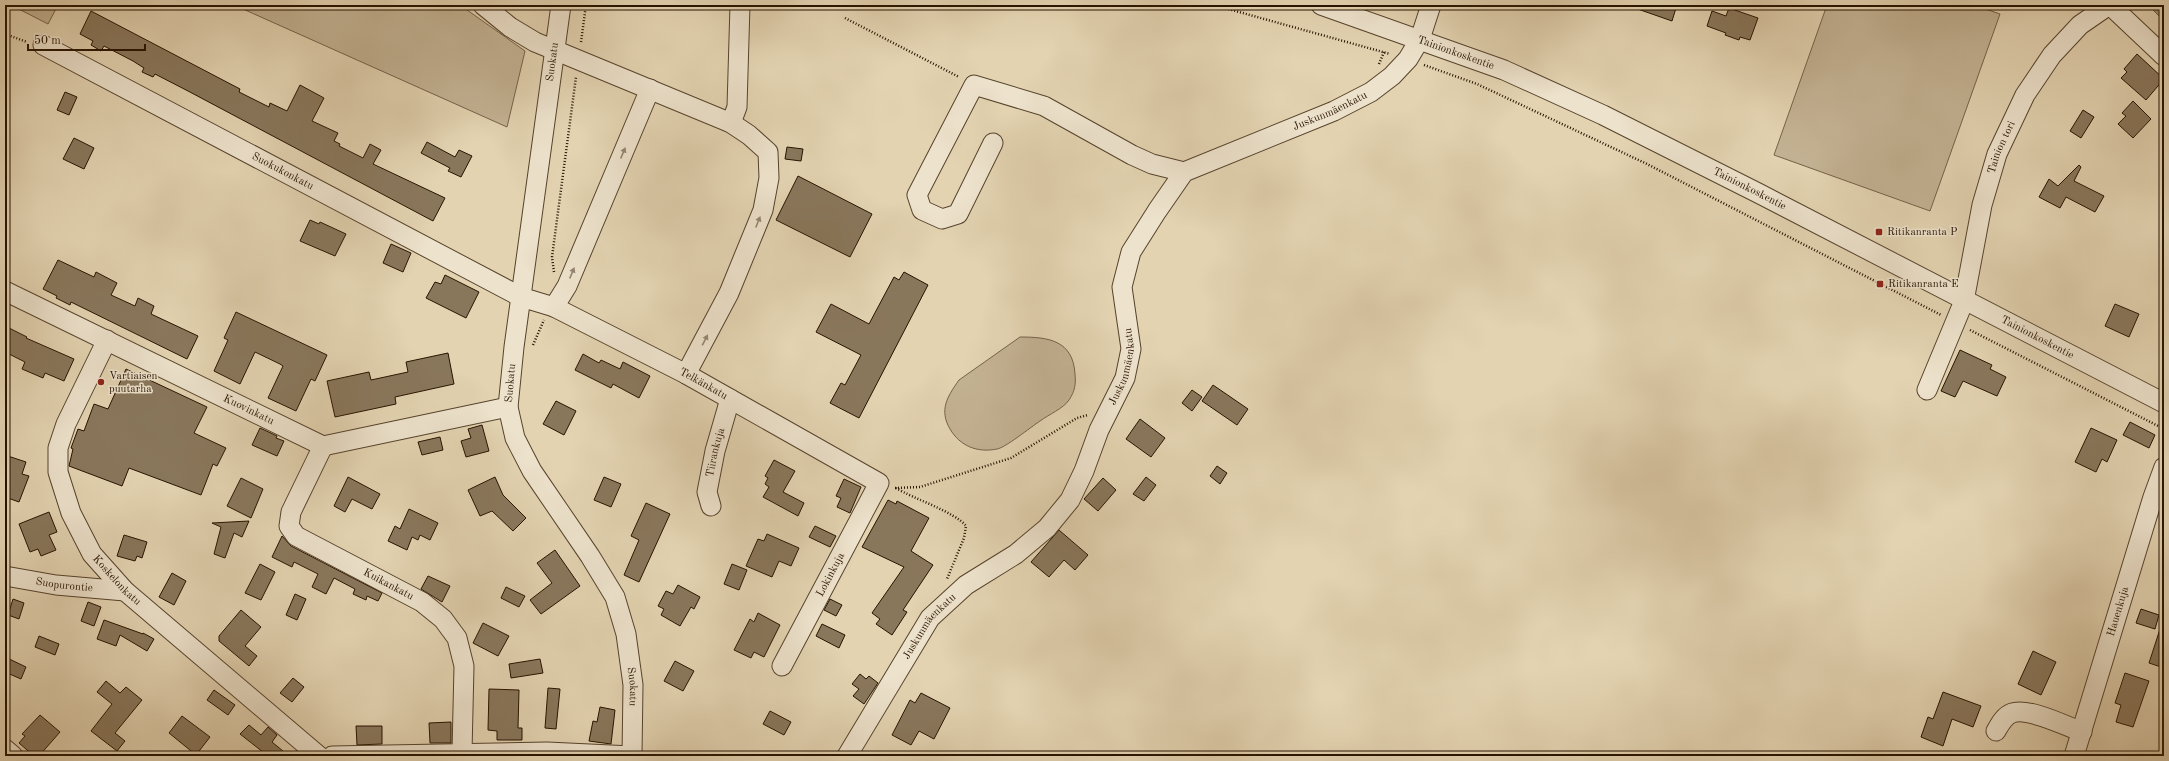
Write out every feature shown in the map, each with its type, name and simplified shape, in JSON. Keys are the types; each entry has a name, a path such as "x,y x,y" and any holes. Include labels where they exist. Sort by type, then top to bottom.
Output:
{"street":[{"path":"483,5 510,27 535,42 731,123 749,135 768,152 769,178 763,210 729,293 686,374"},
{"name":"Suokatu","path":"561,5 521,297 508,406 515,438 532,471 590,556 615,597 626,634 633,685 632,756"},
{"path":"731,123 737,108 740,5"},
{"name":"Tainionkoskentie","path":"1321,5 1504,70 1603,115 2164,403"},
{"name":"Juskunmäenkatu","path":"847,756 930,618 966,585 1016,554 1048,528 1070,500 1109,410 1125,378 1131,349 1122,287 1131,252 1184,172 1334,111 1371,92 1392,76 1408,59 1420,39 1431,5"},
{"path":"2109,5 2164,56"},
{"name":"Tainion tori","path":"1927,390 1964,301 1982,205 1997,154 2025,95 2052,55 2080,25 2109,5"},
{"name":"Suokukonkatu","path":"43,45 521,297"},
{"path":"993,143 958,214 942,219 922,210 917,195 974,85 1044,106 1132,155 1152,164 1184,172"},
{"path":"554,307 567,286 650,89"},
{"name":"Kuovinkatu","path":"5,291 323,446"},
{"name":"Telkänkatu","path":"521,297 554,307 686,374 887,486"},
{"name":"Koskelonkatu","path":"107,340 66,424 58,448 58,472 71,513 92,554 125,591 319,756"},
{"name":"Tiirankuja","path":"711,506 707,492 715,451 730,399"},
{"path":"323,446 508,406"},
{"name":"Kuikankatu","path":"323,446 291,512 289,526 296,536 422,602 443,619 457,638 464,666 462,752"},
{"name":"Hauenkuja","path":"2074,756 2152,498 2164,467"},
{"name":"Lokinkuja","path":"782,666 887,486"},
{"name":"Suopurontie","path":"5,576 56,585 125,591"},
{"path":"1996,731 2001,720 2013,712 2030,713 2082,732"},
{"path":"5,749 13,756"},
{"path":"332,756 462,752 547,752 632,756"}],"path":[{"path":"554,275 552,257 586,5"},
{"path":"1214,5 1408,59 1477,84 1647,164 2164,429"},
{"path":"845,18 974,85"},
{"path":"5,34 18,40 43,45"},
{"path":"1376,71 1384,52"},
{"path":"887,486 920,488 1011,458 1077,418 1109,410"},
{"path":"887,486 953,516 962,521 966,526 964,538 945,584"}],"shaded area":[{"path":"11,5 58,5 48,24"},
{"path":"234,5 460,5 525,51 507,127"},
{"path":"1827,5 1974,5 2000,14 1930,211 1774,155"},
{"path":"2148,5 2164,5 2164,21"},
{"path":"1020,337 1049,340 1064,347 1070,354 1073,363 1075,387 1073,394 1063,406 1001,448 983,450 970,447 959,440 950,429 945,416 948,398 959,380"}],"building":[{"path":"1633,5 1666,5 1676,8 1672,21 1632,7"},
{"path":"1729,8 1758,18 1750,40 1740,37 1739,40 1725,35 1726,33 1707,26 1712,11 1726,16"},
{"path":"91,11 240,89 239,92 269,107 270,103 287,111 300,85 324,98 312,121 338,133 334,141 340,144 339,146 363,158 370,144 381,150 373,164 445,198 433,221 155,74 153,77 142,72 144,68 104,46 101,51 91,45 93,41 80,34"},
{"path":"2137,54 2164,79 2146,100 2121,78 2127,72 2124,69"},
{"path":"65,92 77,97 69,115 57,110"},
{"path":"2133,101 2151,119 2133,138 2118,124 2126,116 2122,113"},
{"path":"2083,110 2094,117 2081,138 2070,131"},
{"path":"74,138 94,148 84,169 63,159"},
{"path":"427,142 455,157 459,150 472,156 461,177 448,171 450,168 421,153"},
{"path":"787,147 803,149 801,161 785,159"},
{"path":"2079,165 2081,167 2074,181 2104,196 2095,212 2066,197 2060,208 2039,197 2049,179 2058,186"},
{"path":"798,176 872,214 850,257 776,220"},
{"path":"310,220 319,224 320,222 346,234 335,256 300,241"},
{"path":"391,244 411,253 403,272 383,263"},
{"path":"58,260 94,277 96,272 117,283 111,295 135,306 138,298 154,306 151,314 198,336 187,359 71,302 70,305 43,289"},
{"path":"904,272 928,285 859,418 830,403 841,383 845,385 861,355 816,332 831,304 869,324 894,277 899,280"},
{"path":"445,275 479,292 466,318 426,298 435,282 441,284"},
{"path":"2115,304 2139,314 2129,337 2105,326"},
{"path":"236,312 327,355 315,381 311,379 296,411 268,398 283,366 280,364 255,352 240,384 214,371 228,340 224,338"},
{"path":"5,326 27,337 26,338 74,359 64,381 45,373 43,378 22,369 25,362 5,352"},
{"path":"1960,350 1992,365 1990,369 2006,377 1997,396 1963,381 1955,397 1941,391"},
{"path":"448,353 454,384 395,397 396,404 335,417 327,381 369,372 371,380 408,372 406,362"},
{"path":"583,354 599,363 601,360 620,369 623,362 650,376 639,398 613,384 611,388 575,370"},
{"path":"126,369 207,407 194,433 226,448 217,466 213,464 201,495 129,468 122,486 69,466 73,449 71,448 78,429 84,431 94,404 108,409"},
{"path":"1213,385 1248,409 1237,425 1202,401"},
{"path":"1192,390 1202,397 1192,411 1182,403"},
{"path":"556,401 576,411 564,435 543,424"},
{"path":"1140,419 1165,438 1151,457 1126,439"},
{"path":"2130,422 2155,435 2149,448 2123,435"},
{"path":"482,425 489,451 466,457 461,441 471,438 468,429"},
{"path":"260,428 284,441 277,456 252,445"},
{"path":"2091,428 2117,440 2107,462 2102,459 2096,472 2075,462"},
{"path":"440,437 443,450 422,455 418,442"},
{"path":"5,455 26,462 22,474 29,476 19,502 5,497"},
{"path":"774,460 795,471 783,492 804,503 798,516 763,497 769,487 765,484 768,478 765,476"},
{"path":"1217,466 1227,473 1220,484 1210,476"},
{"path":"348,477 380,494 372,509 352,499 345,512 334,506"},
{"path":"495,477 503,495 526,518 513,531 492,511 480,516 468,490"},
{"path":"604,477 621,484 611,507 594,500"},
{"path":"1146,477 1156,485 1144,501 1133,494"},
{"path":"241,478 263,489 251,518 227,506"},
{"path":"1103,478 1116,490 1098,511 1084,499"},
{"path":"844,479 861,487 850,513 837,507 841,498 836,496"},
{"path":"888,500 896,504 897,501 929,518 911,551 933,565 903,610 907,612 892,635 876,624 880,619 872,613 904,567 862,547"},
{"path":"646,503 670,514 639,582 624,575 639,540 631,536"},
{"path":"409,509 438,523 430,540 420,535 418,540 412,537 407,550 388,541 395,526 400,529"},
{"path":"49,512 57,532 49,535 56,550 41,556 38,549 30,552 19,524"},
{"path":"249,521 242,537 234,533 225,558 214,554 221,527 212,523"},
{"path":"815,526 836,536 830,547 809,537"},
{"path":"1059,530 1088,555 1075,570 1064,560 1049,577 1031,562"},
{"path":"767,534 799,548 791,566 779,561 772,577 746,566 758,539 764,541"},
{"path":"124,535 147,542 142,558 137,556 135,561 117,556"},
{"path":"282,536 291,546 382,593 378,601 367,596 366,600 353,594 355,589 334,578 326,594 312,587 318,574 294,562 292,567 272,557"},
{"path":"555,550 580,586 541,614 530,600 552,583 537,563"},
{"path":"260,564 275,572 261,600 245,593"},
{"path":"732,564 747,570 739,590 724,584"},
{"path":"172,573 186,581 174,605 159,597"},
{"path":"428,576 450,586 442,602 421,589"},
{"path":"678,585 700,597 694,609 691,607 680,626 661,615 664,609 658,606 666,591 673,594"},
{"path":"506,587 525,596 519,607 501,598"},
{"path":"295,594 306,599 297,620 286,615"},
{"path":"13,599 24,603 19,619 8,615"},
{"path":"830,599 842,605 836,616 824,610"},
{"path":"88,602 101,607 94,626 81,621"},
{"path":"2141,609 2159,615 2155,629 2136,623"},
{"path":"241,610 261,627 245,646 257,656 249,666 219,641 219,636"},
{"path":"758,613 780,625 764,657 754,652 751,658 734,650 750,619 754,622"},
{"path":"104,620 143,633 154,639 147,651 120,635 116,646 97,639"},
{"path":"483,623 509,636 498,656 473,643"},
{"path":"822,624 845,635 839,648 816,636"},
{"path":"2161,626 2164,626 2164,668 2149,663"},
{"path":"39,636 59,644 55,655 35,647"},
{"path":"2033,651 2056,662 2041,695 2018,684"},
{"path":"5,657 26,667 21,679 5,672"},
{"path":"540,659 543,673 511,678 509,664"},
{"path":"675,661 694,671 683,691 664,681"},
{"path":"2125,673 2149,681 2133,727 2116,722 2121,705 2115,703"},
{"path":"860,674 866,679 869,676 878,683 864,704 853,696 859,689 852,684"},
{"path":"293,678 304,687 292,702 280,693"},
{"path":"106,681 120,693 126,687 142,700 115,733 125,741 117,751 91,731 112,704 97,692"},
{"path":"548,688 560,689 556,729 545,728"},
{"path":"489,689 519,690 518,728 522,728 522,740 497,740 497,731 488,730"},
{"path":"214,690 235,705 228,715 207,700"},
{"path":"1943,692 1981,706 1973,727 1952,719 1943,746 1921,737 1928,717 1933,719"},
{"path":"921,693 950,708 934,739 919,731 911,745 892,735 910,700 915,703"},
{"path":"600,707 615,710 611,744 589,741 593,721 597,722"},
{"path":"770,711 791,722 784,735 763,724"},
{"path":"40,715 60,732 39,756 34,756 19,743 25,736 22,734"},
{"path":"182,716 210,737 196,755 169,733"},
{"path":"451,722 451,743 430,743 429,723"},
{"path":"249,725 261,735 268,727 277,735 272,742 289,756 268,756 240,734"},
{"path":"356,726 382,726 382,744 357,745"}],"place":[{"name":"Ritikanranta P","path":"1879,232"},
{"name":"Ritikanranta E","path":"1880,284"},
{"name":"Vartiaisen puutarha","path":"101,382"}]}
